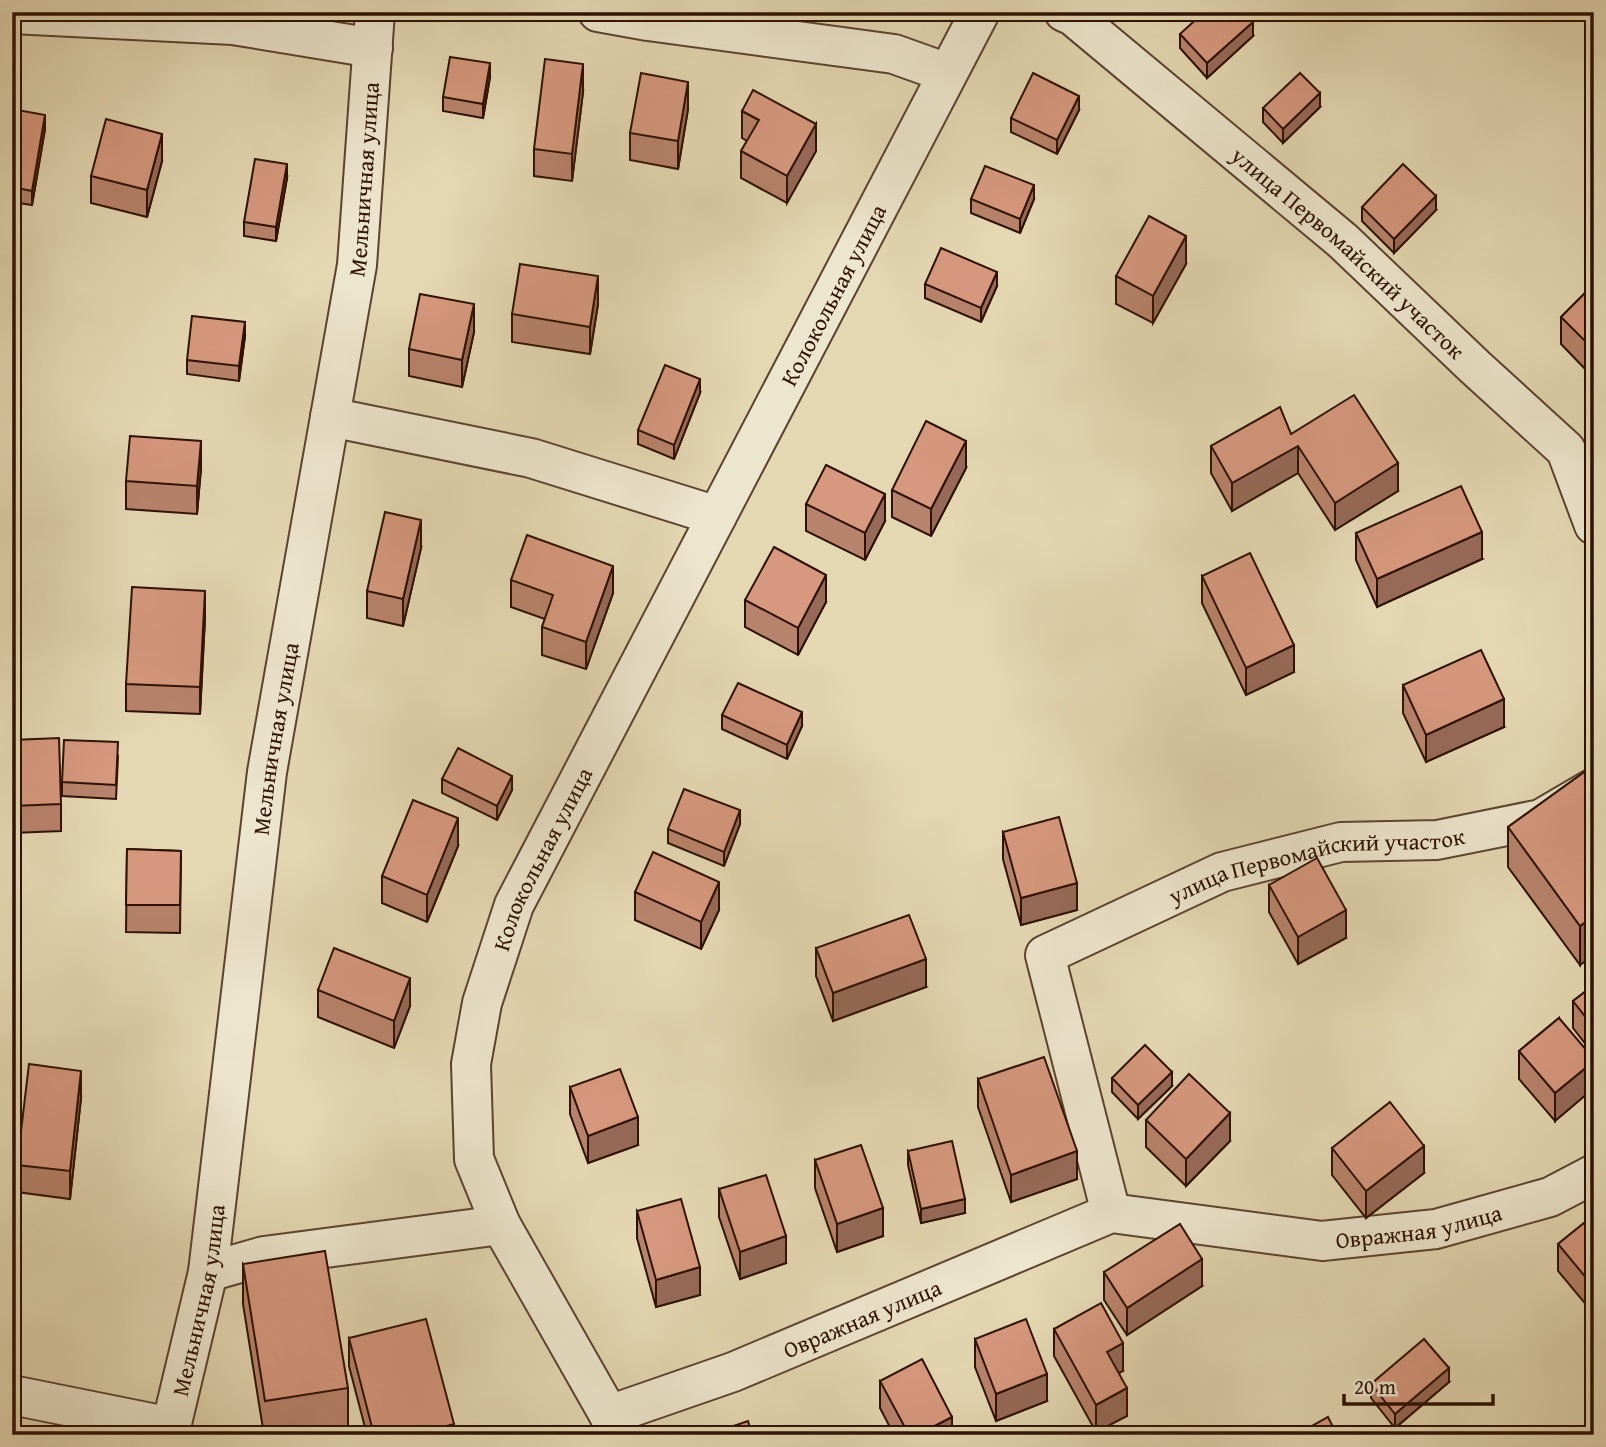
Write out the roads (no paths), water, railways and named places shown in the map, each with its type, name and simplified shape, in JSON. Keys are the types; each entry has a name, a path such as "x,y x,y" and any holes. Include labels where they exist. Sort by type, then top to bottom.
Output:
{"street":[{"path":"598,12 894,54 947,73"},
{"name":"Колокольная улица","path":"613,1425 501,1225 474,1159 471,1064 482,1003 514,905 980,12"},
{"name":"улица Первомайский участок","path":"1064,12 1073,16 1343,242 1566,450 1594,525"},
{"name":"Мельничная улица","path":"12,14 374,30 357,265 267,772 208,1272 172,1431 12,1395"},
{"path":"330,417 531,458 717,516"},
{"name":"улица Первомайский участок","path":"1111,1213 1045,955 1222,872 1341,842 1437,840 1541,818 1594,788"},
{"name":"Овражная улица","path":"613,1425 1111,1213 1322,1241 1436,1229 1550,1197 1594,1174"},
{"path":"208,1272 264,1256 501,1225"}]}
